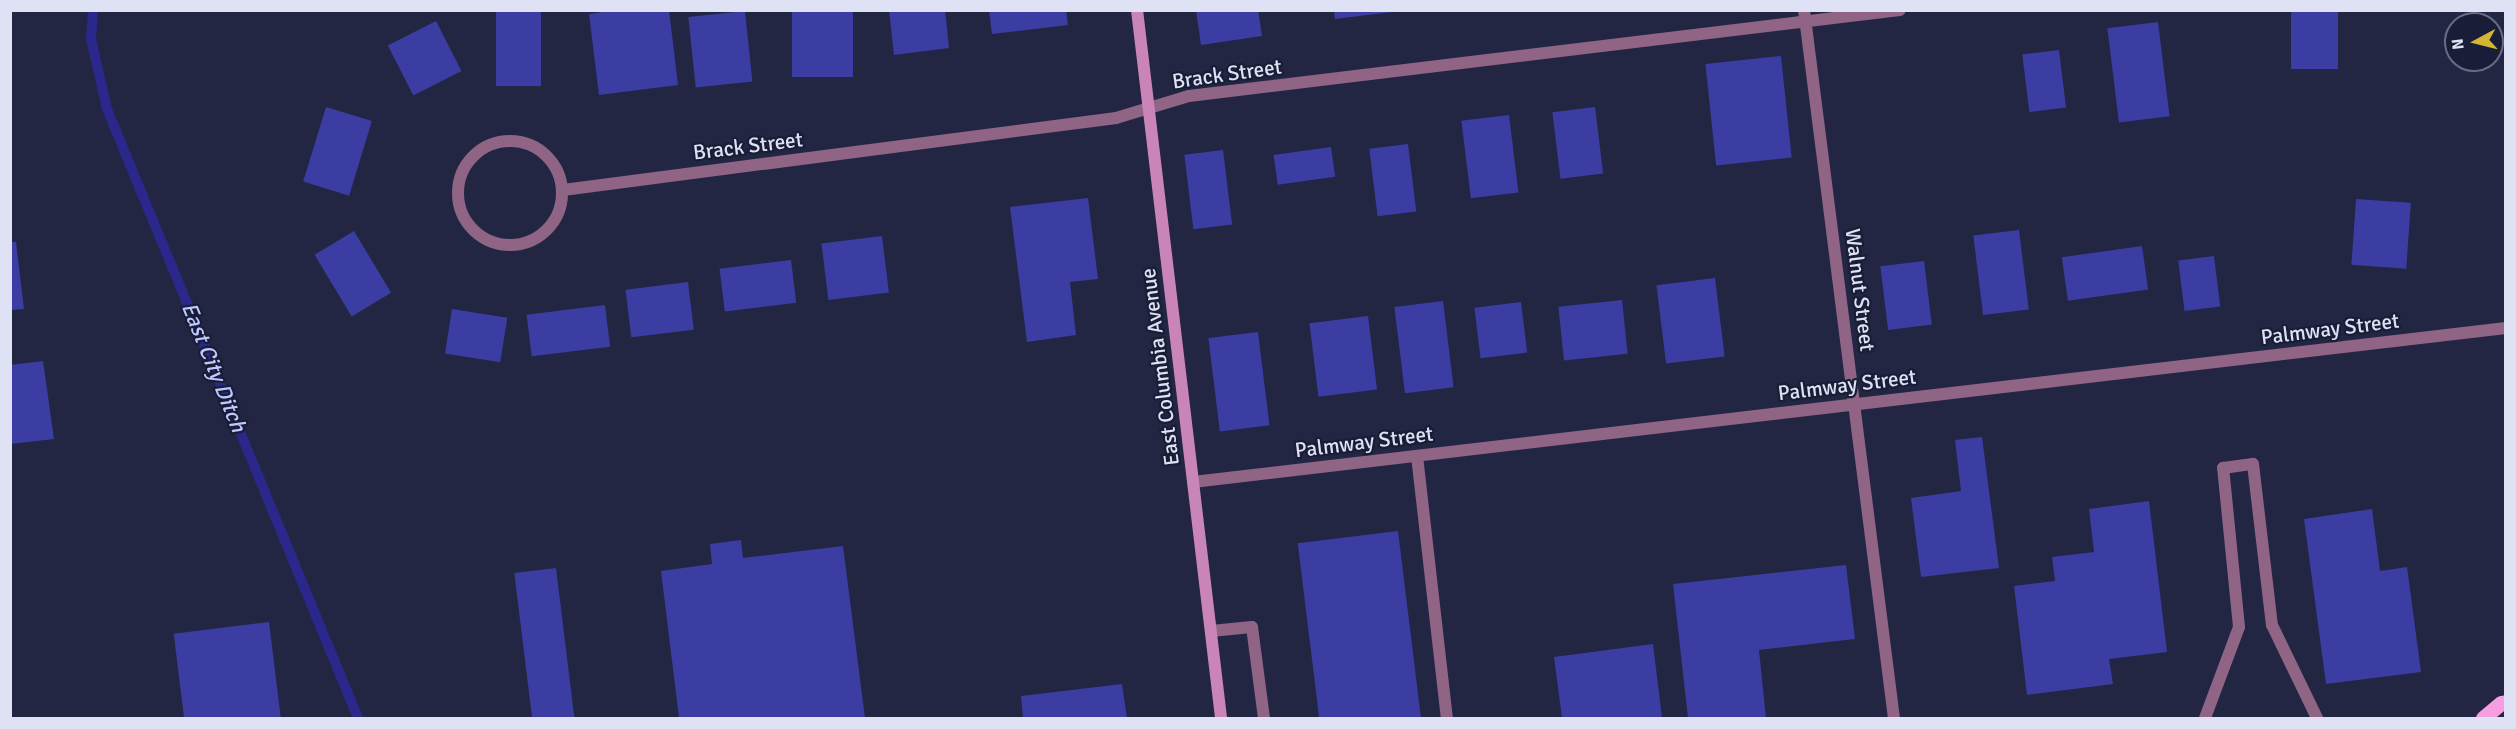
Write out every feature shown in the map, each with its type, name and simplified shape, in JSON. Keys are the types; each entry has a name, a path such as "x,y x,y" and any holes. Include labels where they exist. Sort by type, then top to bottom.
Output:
{"main road":[{"path":"2483,718 2505,702"}],"street":[{"name":"East Columbia Avenue","path":"1137,10 1221,718"},
{"name":"Brack Street","path":"563,190 1116,118 1189,96 1804,16 1900,10"},
{"name":"Walnut Street","path":"1804,16 1894,718"},
{"path":"504,141 521,142 537,148 550,159 558,173 563,190 561,207 552,224 540,236 524,244 506,246 482,237 464,218 458,201 458,184 463,168 473,154 488,145 504,141"},
{"name":"Palmway Street","path":"1193,482 2505,328"},
{"path":"1417,456 1447,718"},
{"path":"2205,718 2239,627 2223,468 2253,464 2272,626 2317,718"},
{"path":"1211,631 1252,627 1264,718"}],"building":[{"path":"496,10 541,10 541,86 496,86"},
{"path":"616,10 669,10 678,85 599,95 589,14"},
{"path":"792,10 853,10 853,77 792,77"},
{"path":"889,10 945,10 949,48 894,55"},
{"path":"989,10 1066,10 1068,25 992,34"},
{"path":"1196,10 1258,10 1262,36 1201,45"},
{"path":"1334,10 1391,10 1392,12 1335,19"},
{"path":"2291,10 2338,10 2338,69 2291,69"},
{"path":"745,11 752,82 696,88 688,17"},
{"path":"436,21 461,71 413,95 388,46"},
{"path":"2158,22 2170,116 2119,123 2107,28"},
{"path":"2059,50 2066,108 2029,112 2022,55"},
{"path":"1781,56 1792,157 1716,165 1705,64"},
{"path":"326,107 372,121 349,196 303,182"},
{"path":"1595,107 1603,174 1560,179 1552,112"},
{"path":"1509,115 1519,192 1471,198 1461,121"},
{"path":"1408,144 1416,211 1378,216 1369,149"},
{"path":"1331,147 1335,177 1278,185 1274,155"},
{"path":"1223,150 1232,224 1193,229 1184,155"},
{"path":"1088,198 1098,279 1070,282 1076,335 1027,342 1010,207"},
{"path":"2356,199 2411,203 2406,269 2351,265"},
{"path":"2019,230 2029,309 1983,315 1973,236"},
{"path":"354,231 391,293 352,316 315,255"},
{"path":"882,236 889,293 828,300 821,243"},
{"path":"10,242 16,242 24,309 10,310"},
{"path":"2142,246 2148,290 2068,301 2062,257"},
{"path":"2214,256 2220,307 2184,311 2178,260"},
{"path":"791,260 796,303 725,311 720,269"},
{"path":"1924,261 1932,325 1888,330 1880,266"},
{"path":"1715,278 1725,356 1666,364 1656,285"},
{"path":"688,282 694,330 631,337 625,290"},
{"path":"1622,300 1628,354 1564,360 1558,307"},
{"path":"1443,301 1454,387 1405,393 1394,307"},
{"path":"1521,302 1527,353 1481,358 1474,308"},
{"path":"605,305 610,347 532,356 527,315"},
{"path":"452,309 507,318 500,362 445,353"},
{"path":"1368,316 1377,389 1318,397 1309,323"},
{"path":"1258,332 1269,425 1220,431 1208,338"},
{"path":"43,361 54,439 10,444 10,365"},
{"path":"1982,437 1999,568 1921,577 1911,498 1961,491 1955,440"},
{"path":"2149,501 2167,652 2109,659 2113,684 2027,695 2014,586 2055,581 2052,557 2094,552 2089,509"},
{"path":"2372,509 2380,571 2407,567 2421,672 2326,684 2304,519"},
{"path":"1398,531 1421,718 1319,718 1298,543"},
{"path":"741,540 743,558 843,546 865,718 679,718 661,571 712,564 710,544"},
{"path":"1846,565 1855,639 1759,650 1766,718 1688,718 1673,584"},
{"path":"556,568 574,718 532,718 514,573"},
{"path":"269,622 281,718 184,718 174,634"},
{"path":"1653,644 1662,718 1562,718 1554,657"},
{"path":"1122,684 1127,718 1023,718 1021,696"}],"waterway":[{"name":"East City Ditch","path":"93,10 91,39 107,109 358,718"}]}
